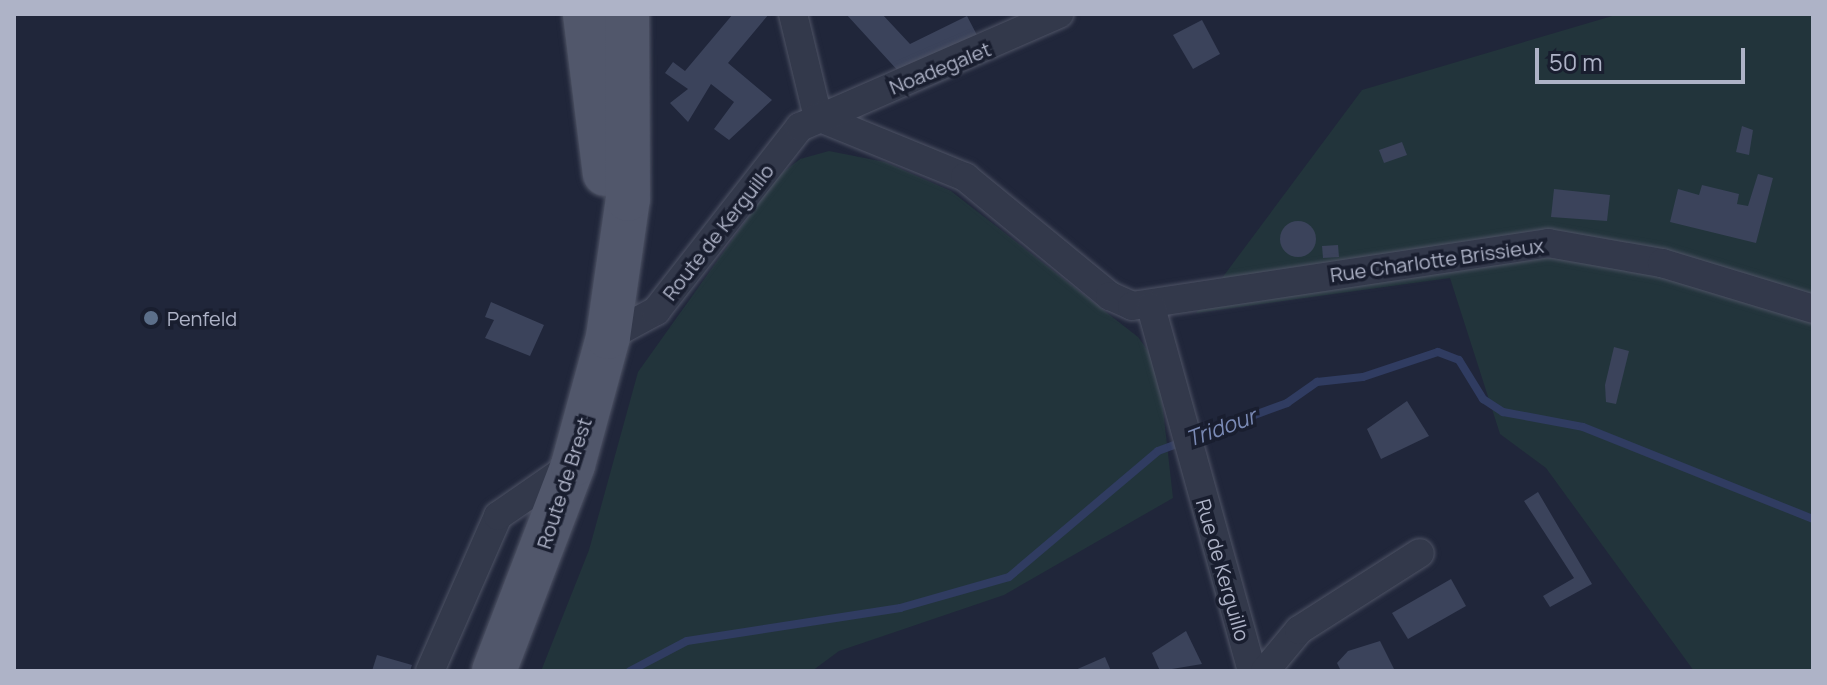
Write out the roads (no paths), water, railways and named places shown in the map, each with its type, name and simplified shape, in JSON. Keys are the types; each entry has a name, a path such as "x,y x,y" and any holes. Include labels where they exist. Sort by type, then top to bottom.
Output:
{"main road":[{"name":"Route de Brest","path":"585,14 600,105 612,288"},
{"name":"Route de Brest","path":"494,671 573,465 608,337 612,288 628,199 627,14"}],"street":[{"path":"793,14 818,117 965,177 1110,296 1151,307"},
{"name":"Noadegalet","path":"818,117 1059,14"},
{"name":"Route de Kerguillo","path":"608,337 656,311 800,127 818,117"},
{"name":"Rue Charlotte Brissieux","path":"1151,307 1242,285 1548,243 1662,263 1813,309"},
{"name":"Rue de Kerguillo","path":"1151,307 1180,398 1252,671"},
{"path":"430,671 498,516 573,465"},
{"path":"1265,671 1299,630 1420,553"}],"waterway":[{"name":"Tridour","path":"630,671 687,641 900,608 1009,577 1158,451 1287,403 1317,382 1363,377 1438,352 1459,360 1483,399 1503,412 1583,427 1813,519"}],"place":[{"name":"Penfeld","path":"151,318"}]}
